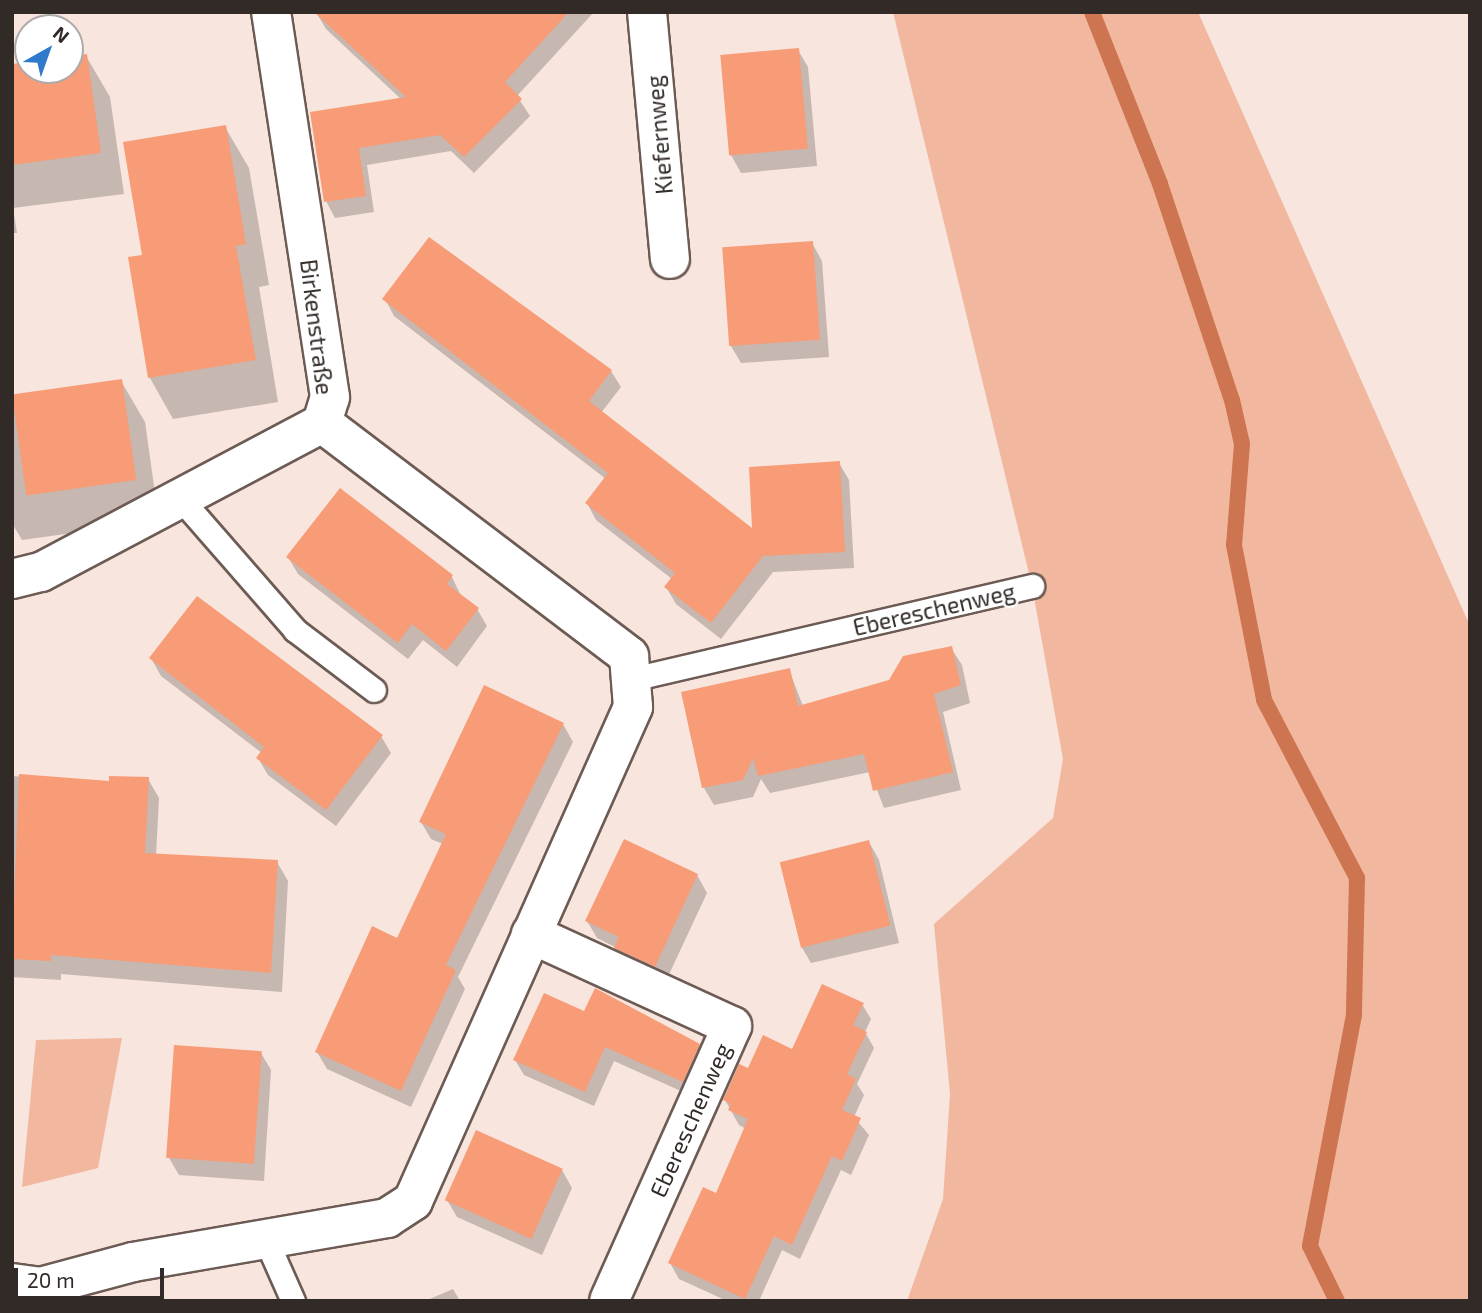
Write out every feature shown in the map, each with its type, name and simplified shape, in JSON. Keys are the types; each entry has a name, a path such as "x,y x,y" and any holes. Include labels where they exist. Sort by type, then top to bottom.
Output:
{"street":[{"name":"Birkenstraße","path":"12,579 41,572 322,423 330,397 271,12"},
{"name":"Kiefernweg","path":"647,12 670,258"},
{"path":"12,1283 40,1287 133,1262 387,1218 413,1201 633,707 629,656 322,423"},
{"name":"Ebereschenweg","path":"531,934 732,1026 609,1301"}],"lane":[{"path":"180,498 295,630 374,690"},
{"name":"Ebereschenweg","path":"632,679 1032,586"},
{"path":"266,1240 293,1301"}],"shaded area":[{"path":"893,12 1198,12 1470,626 1470,1301 907,1301 943,1199 950,1094 934,924 1053,818 1063,759 1032,586"},
{"path":"122,1038 98,1168 22,1187 36,1040"}],"building":[{"path":"314,12 569,12 505,82 522,99 464,157 440,135 359,148 366,196 324,202 310,112 406,97"},
{"path":"799,48 808,149 729,156 720,55"},
{"path":"84,54 87,54 101,153 12,165 12,64 14,84 84,84"},
{"path":"226,125 246,244 236,246 256,360 148,378 128,257 142,255 123,142"},
{"path":"429,237 612,370 589,401 752,528 749,467 840,461 845,552 763,556 711,623 664,587 675,573 585,503 608,473 382,299"},
{"path":"813,241 820,340 729,346 722,247"},
{"path":"122,379 136,480 26,495 12,394"},
{"path":"340,488 453,575 447,584 479,608 446,651 412,624 398,643 286,557"},
{"path":"197,596 383,735 326,810 256,758 264,747 149,658"},
{"path":"952,646 961,685 934,694 953,772 873,791 864,754 758,776 753,758 743,780 702,788 681,692 790,668 798,706 889,680 903,656"},
{"path":"484,685 564,723 446,965 456,970 401,1091 315,1052 372,926 397,938 446,834 419,822"},
{"path":"19,774 109,781 109,776 149,777 145,853 278,860 271,973 51,955 51,961 12,959"},
{"path":"624,839 698,874 655,967 614,948 619,937 585,921"},
{"path":"869,840 890,925 801,948 780,862"},
{"path":"822,984 864,1003 853,1025 867,1032 847,1074 856,1079 842,1110 861,1118 842,1161 832,1156 792,1245 774,1236 745,1299 668,1263 703,1187 716,1193 748,1119 728,1110 731,1104 723,1100 739,1064 748,1068 763,1035 792,1049"},
{"path":"595,988 700,1044 683,1082 605,1047 585,1092 513,1060 544,993 584,1011"},
{"path":"174,1045 262,1051 254,1164 166,1158"},
{"path":"476,1130 563,1169 531,1239 445,1200"}],"waterway":[{"path":"1092,12 1160,184 1232,400 1242,444 1234,545 1264,700 1357,878 1354,1015 1310,1246 1337,1301"}]}
